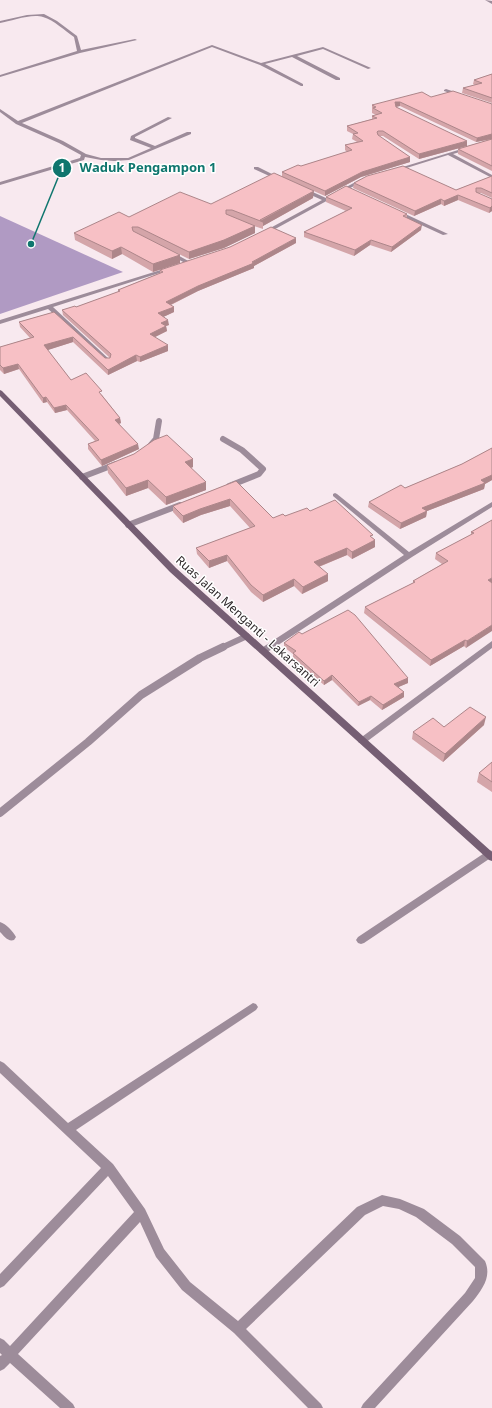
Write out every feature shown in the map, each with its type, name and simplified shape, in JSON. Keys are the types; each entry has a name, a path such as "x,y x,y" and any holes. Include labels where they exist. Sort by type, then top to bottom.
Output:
{"main road":[{"name":"Ruas Jalan Menganti - Lakarsantri","path":"0,392 173,570 490,855"}],"street":[{"path":"487,0 492,3"},
{"path":"0,22 35,15 47,16 76,37 79,52"},
{"path":"0,76 79,52 134,40"},
{"path":"18,123 212,46 261,64 301,86"},
{"path":"261,64 323,48 369,68"},
{"path":"293,56 338,79"},
{"path":"446,90 467,98"},
{"path":"0,110 18,123 61,142 84,155 101,159 125,160 189,133"},
{"path":"155,148 132,139 133,136 170,118"},
{"path":"388,172 476,146 470,143"},
{"path":"449,154 492,177"},
{"path":"0,184 82,159 84,155"},
{"path":"412,159 418,163"},
{"path":"256,168 283,180"},
{"path":"260,232 346,188 370,178"},
{"path":"297,187 324,199"},
{"path":"346,188 353,191"},
{"path":"388,208 445,234"},
{"path":"162,249 189,263"},
{"path":"0,322 49,308 195,260"},
{"path":"49,308 80,334 108,361"},
{"path":"335,495 409,555"},
{"path":"263,651 409,555 492,504"},
{"path":"362,741 492,644"},
{"path":"361,940 490,855"},
{"path":"0,926 11,937"},
{"path":"68,1129 253,1007"},
{"path":"0,1066 109,1168 141,1213 160,1253 186,1286 238,1329 317,1408"},
{"path":"0,1282 109,1168"},
{"path":"238,1329 361,1211 382,1200 400,1204 420,1213 456,1240 481,1265 481,1280 469,1297 367,1408"},
{"path":"0,1365 141,1213"},
{"path":"0,1344 10,1355 69,1408"}],"lane":[{"path":"144,450 156,439 159,421"},
{"path":"219,490 259,474 263,469 242,450 224,439"},
{"path":"82,477 124,461"},
{"path":"128,525 184,503"},
{"path":"0,814 88,742 141,695 200,658 247,636"}],"shaded area":[{"path":"0,216 123,272 0,314"}],"building":[{"path":"492,74 492,98 463,88 482,83 474,80"},
{"path":"453,91 492,104 492,134 477,138 400,102 395,102 396,107 467,141 419,154 383,131 378,131 378,135 410,157 362,172 325,191 282,172 298,165 301,166 352,150 345,145 363,141 353,134 358,133 347,126 377,118 372,116 382,113 373,108 376,107 372,105 422,92 431,97"},
{"path":"492,139 492,166 458,149"},
{"path":"403,166 456,190 492,176 492,193 481,188 476,188 476,192 492,199 492,206 490,208 458,195 444,201 441,199 415,211 354,183 367,176"},
{"path":"274,173 314,191 260,220 263,222 232,210 226,210 226,214 255,226 224,240 189,252 138,227 132,227 133,231 180,255 153,264 121,247 112,251 74,233 119,212 129,217 180,192 211,204"},
{"path":"346,186 407,214 403,216 422,225 392,247 371,240 355,250 304,232 352,208 326,197"},
{"path":"271,227 296,238 252,262 254,263 198,286 166,302 174,307 158,313 168,320 161,323 166,326 150,334 168,345 140,357 136,355 108,370 73,337 44,345 71,380 86,373 102,391 99,392 120,418 115,420 138,444 101,460 88,444 99,440 66,405 54,408 46,397 43,398 18,364 3,368 0,365 0,347 34,337 19,322 54,312 105,358 110,358 111,354 62,310 76,307 120,291 118,290 163,272 160,270 230,247"},
{"path":"167,435 193,459 185,462 206,482 166,497 148,480 126,488 107,465 134,454 154,440"},
{"path":"492,448 492,475 481,480 485,483 422,508 427,511 401,523 369,502 401,485 405,488 462,464"},
{"path":"236,481 273,518 283,514 285,516 307,508 310,511 335,500 373,535 370,536 375,540 352,552 347,548 314,562 328,574 303,587 294,579 263,595 251,585 227,555 209,561 196,548 255,526 230,499 183,516 173,506"},
{"path":"492,520 492,578 488,580 492,583 492,625 467,641 465,640 431,660 365,607 415,582 413,581 448,561 436,553 474,533 471,532"},
{"path":"348,610 355,615 408,678 394,684 404,692 383,705 371,696 359,702 332,675 324,681 293,653 296,651 284,643 299,632 302,634"},
{"path":"470,707 486,717 445,754 413,732 433,718 444,727"},
{"path":"492,762 492,782 479,773"}],"place":[{"name":"Waduk Pengampon 1","path":"31,244"}]}
